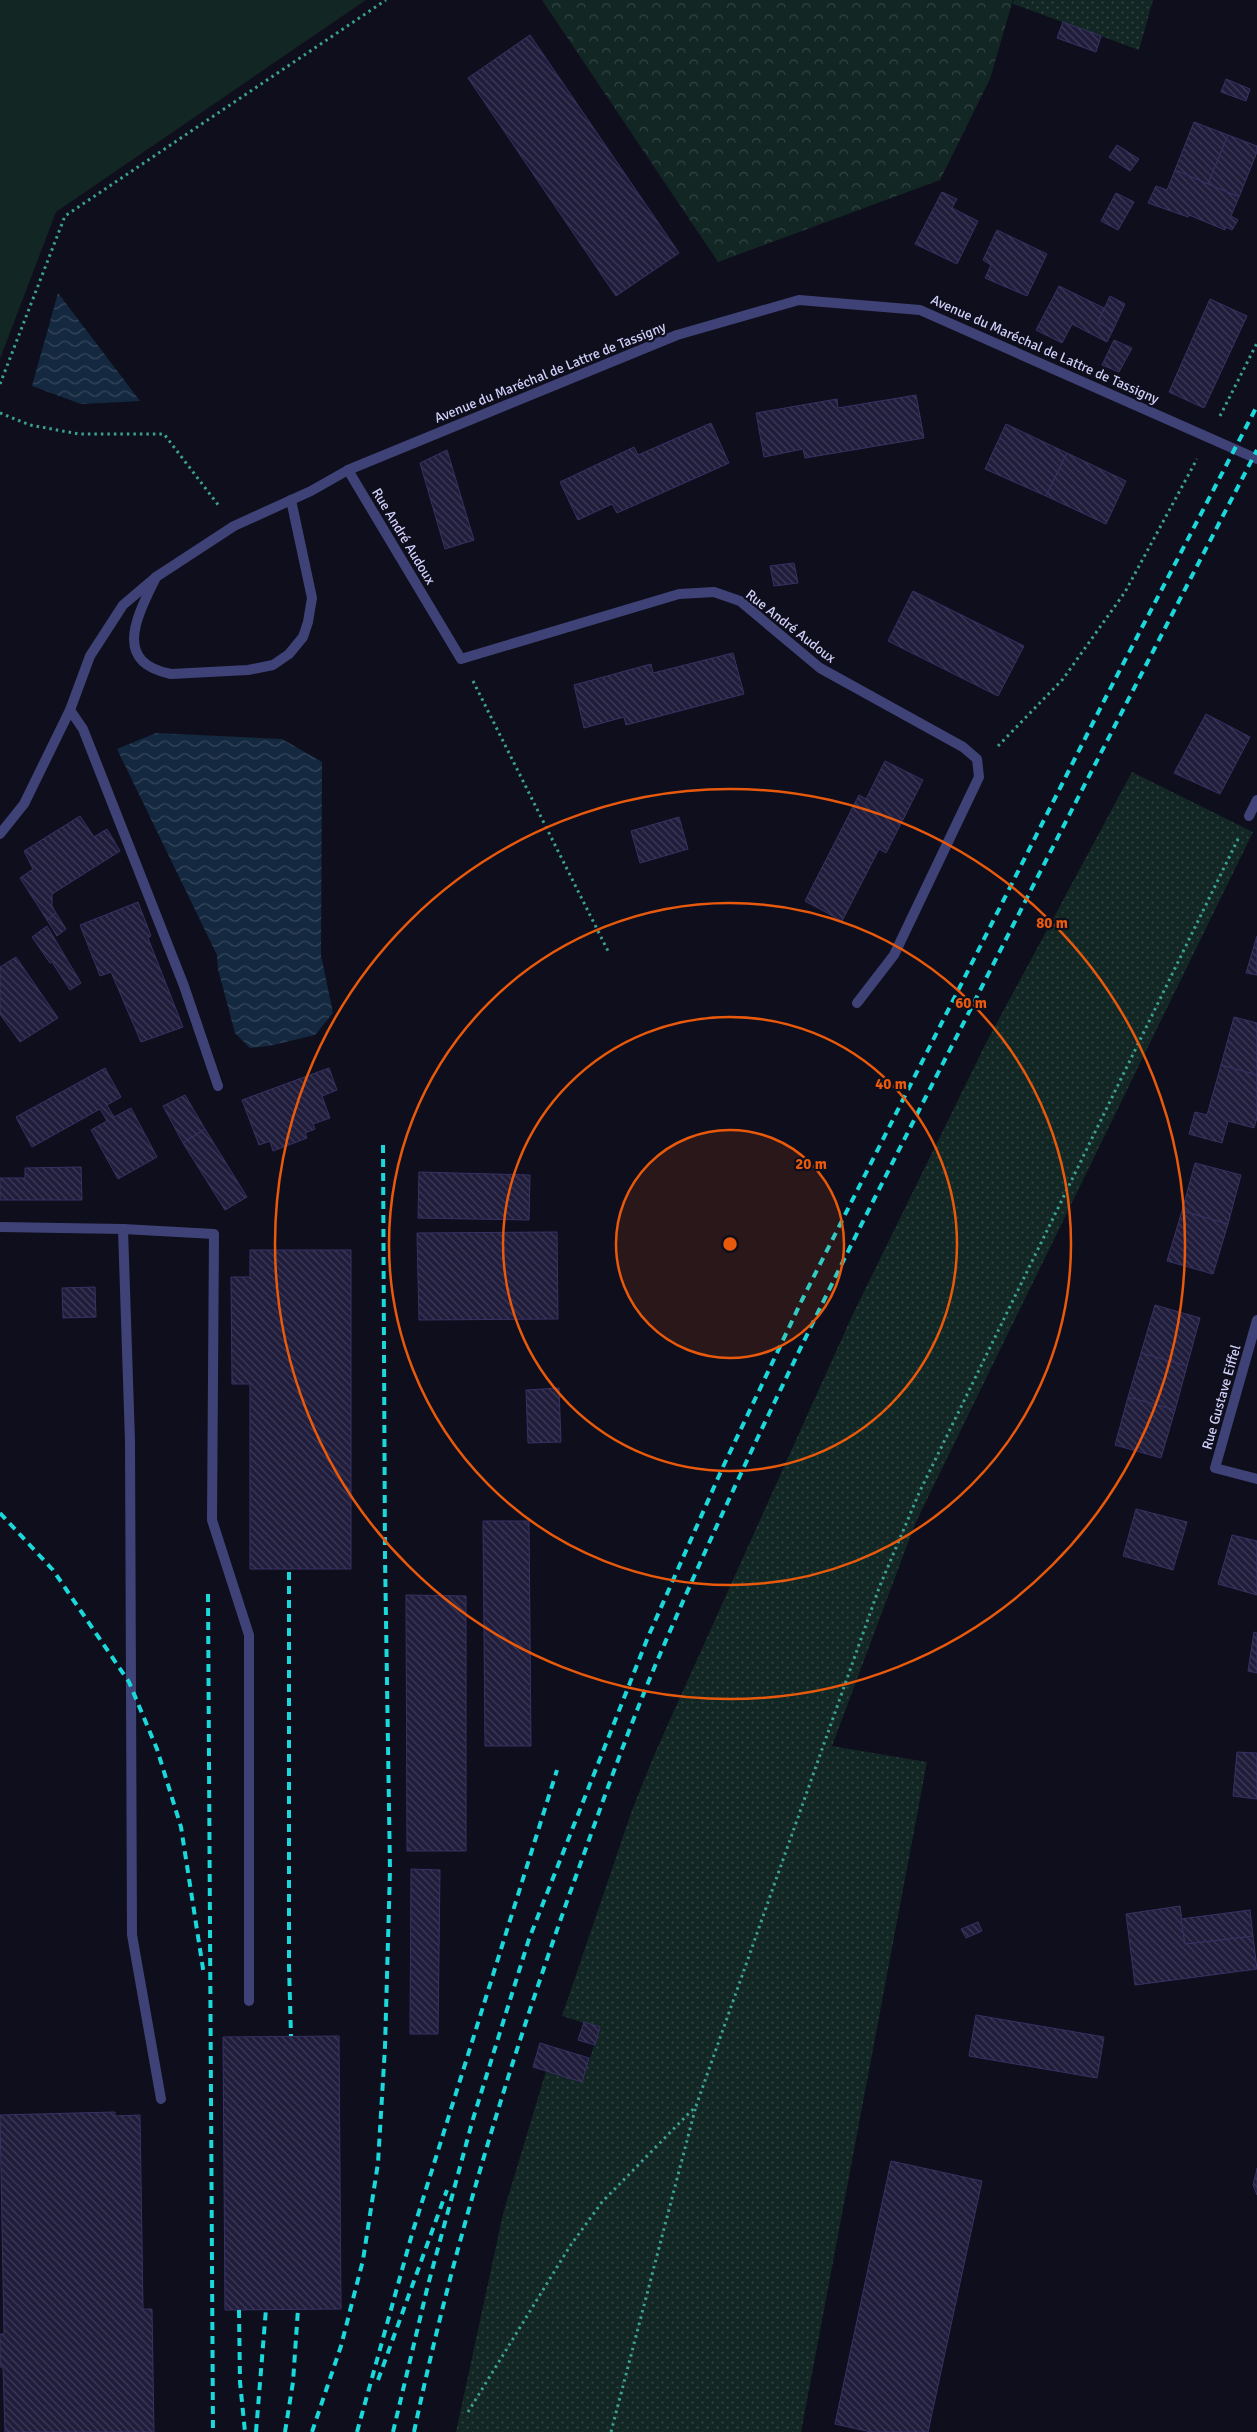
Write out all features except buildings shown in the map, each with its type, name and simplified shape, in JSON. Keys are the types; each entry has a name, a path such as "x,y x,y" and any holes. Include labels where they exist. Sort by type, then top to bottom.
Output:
{"street":[{"name":"Avenue du Maréchal de Lattre de Tassigny","path":"0,834 24,804 70,710 90,656 123,605 156,577 234,526 291,500 348,470 677,335 799,300 920,310 1257,459"},
{"name":"Rue André Audoux","path":"348,470 461,658 679,594 714,592 740,601 820,668 963,747 977,759"},
{"path":"156,577 135,621 133,640 138,654 147,664 159,672 171,674 248,670 273,665 289,654 303,637 312,598 291,500"},
{"path":"70,710 83,729 184,986 218,1086"},
{"path":"857,1003 894,955 979,777 977,759"},
{"path":"1249,816 1257,800"},
{"path":"0,1227 123,1229 214,1234 212,1520 249,1636 249,2001"},
{"path":"123,1229 130,1440 132,1934 161,2099"},
{"name":"Rue Gustave Eiffel","path":"1257,1320 1215,1468 1257,1479"}],"path":[{"path":"0,384 65,216 386,0"},
{"path":"977,759 1003,743 1063,680 1125,592 1209,437 1257,343"},
{"path":"0,414 30,425 78,434 164,434 234,526"},
{"path":"461,658 608,951"},
{"path":"611,2432 696,2106 879,1588 919,1493 1249,816"},
{"path":"468,2412 570,2246 602,2202 696,2106"}],"green space":[{"path":"0,0 366,0 56,212 0,359"},
{"path":"542,0 1013,0 990,79 940,180 718,262"},
{"path":"1014,0 1153,0 1139,50 1013,4"},
{"path":"1132,772 1253,832 915,1524 832,1746 927,1762 801,2432 456,2432 503,2214 546,2071 582,2082 600,2028 562,2016 632,1810 655,1753 851,1318 985,1045"}],"water":[{"path":"58,293 140,401 81,404 32,386"},
{"path":"156,733 282,739 322,762 321,955 333,1013 315,1035 269,1046 250,1048 235,1033 218,969 217,955 117,749"}],"railway":[{"path":"393,2432 428,2285 473,2119 529,1939 648,1637 722,1469 802,1300 1109,691 1257,406"},
{"path":"414,2432 429,2363 464,2226 525,2024 571,1890 655,1666 726,1505 841,1266 1257,450"},
{"path":"312,2432 341,2346 363,2260 378,2163 385,2047 390,1870 385,1557 383,1141"},
{"path":"0,1513 53,1570 129,1682 157,1749 181,1827 204,1975"},
{"path":"289,1572 289,1966 291,2036"},
{"path":"208,1594 213,2432"},
{"path":"357,2432 412,2234 557,1770"},
{"path":"378,2380 447,2190"},
{"path":"256,2432 266,2309"},
{"path":"285,2432 293,2382 298,2309"},
{"path":"239,2310 240,2382 245,2432"}]}
